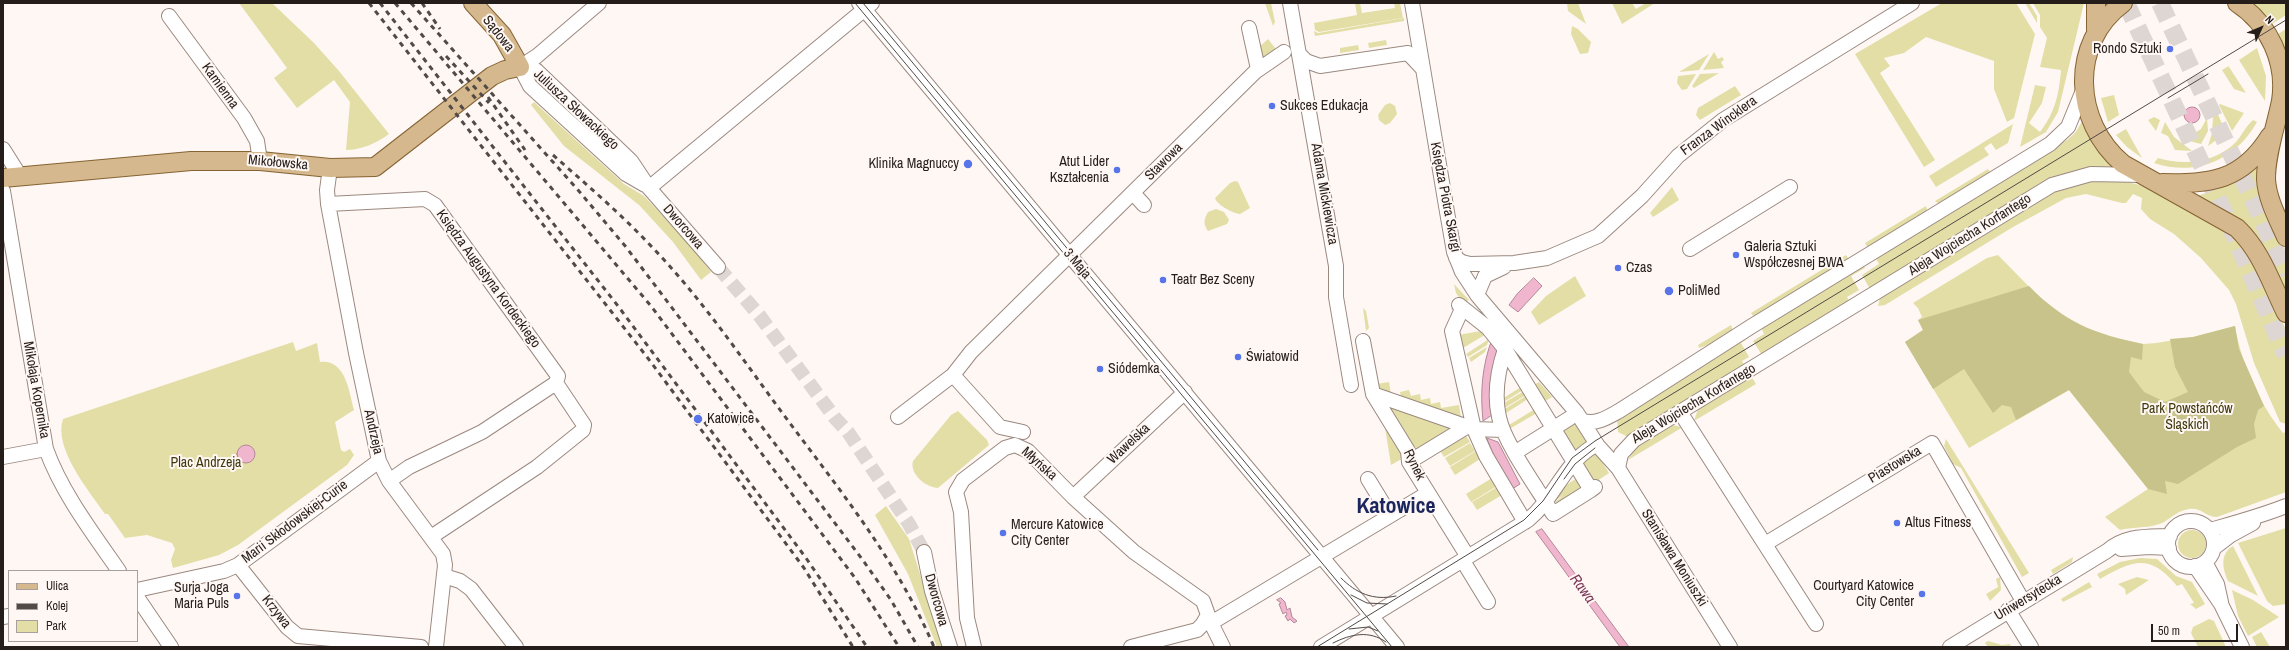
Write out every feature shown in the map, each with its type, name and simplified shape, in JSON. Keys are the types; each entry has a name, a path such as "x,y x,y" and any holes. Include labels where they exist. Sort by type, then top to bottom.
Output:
{"main road":[{"name":"Sądowa","path":"473,3 502,35 520,67"},
{"path":"2096,3 2096,30 2086,70 2084,88 2089,117 2100,139 2116,157 2142,175 2223,218 2247,238 2260,256 2286,313"},
{"path":"2096,30 2123,3"},
{"path":"2237,3 2257,20 2272,41 2281,72 2283,92 2267,167 2267,188 2286,237"},
{"name":"Mikołowska","path":"12,177 191,160 260,161 330,168 375,167 492,76 506,70 520,67"},
{"path":"2159,183 2196,184 2225,177 2244,166 2257,155 2274,131"}],"street":[{"path":"520,67 537,56 599,3"},
{"name":"Adama Mickiewicza","path":"1290,3 1336,266 1336,297 1351,384"},
{"name":"Księdza Piotra Skargi","path":"1412,3 1456,258 1462,272 1477,295 1576,420"},
{"name":"Franza Wincklera","path":"1456,258 1462,262 1470,264 1514,263 1547,258 1598,236 1628,210 1678,156 1700,136 1753,100 1912,3"},
{"path":"649,188 772,86 865,5"},
{"name":"3 Maja","path":"865,5 1070,256 1321,557"},
{"name":"Kamienna","path":"169,16 244,118 257,140 260,161"},
{"path":"1250,28 1258,69"},
{"name":"Stawowa","path":"1070,256 1258,69 1284,52"},
{"path":"1300,55 1306,61 1320,66 1408,53 1422,68"},
{"name":"Juliusza Słowackiego","path":"520,67 533,68 546,80 631,161 649,188"},
{"path":"1516,452 1553,428 1576,420 1590,422 1604,419 1619,411 1752,326 2050,144 2068,127 2084,88"},
{"path":"3,149 12,177"},
{"name":"Andrzeja","path":"330,168 327,190 328,204 356,353 379,461 389,481 443,554 444,576 436,647"},
{"name":"Aleja Wojciecha Korfantego","path":"1618,468 1618,460 1627,445 2052,185 2091,174 2142,175"},
{"path":"1690,249 1790,187"},
{"name":"Dworcowa","path":"649,188 718,267"},
{"name":"Mikołaja Kopernika","path":"3,191 46,449 52,464 71,499 118,570"},
{"path":"1133,193 1144,205"},
{"name":"Księdza Augustyna Kordeckiego","path":"328,204 424,199 435,205 558,376 556,384 584,424 583,430 537,467 515,479 430,537"},
{"path":"898,417 953,374 971,352 1070,256"},
{"name":"Franza Wincklera","path":"1477,295 1485,276 1514,263"},
{"path":"1505,349 1500,366 1497,394 1499,417 1503,430 1553,514 1593,489 1573,461 1505,349 1488,328 1460,307 1452,331 1471,428 1489,462 1526,522"},
{"path":"1363,341 1373,394 1471,428 1503,430"},
{"name":"Młyńska","path":"953,374 1000,427 1023,432"},
{"path":"389,481 409,467 482,432 556,384"},
{"name":"Wawelska","path":"1073,497 1184,392"},
{"name":"Rynek","path":"1373,394 1408,451 1410,462 1428,493 1469,557 1488,602"},
{"path":"1680,412 1816,624"},
{"path":"1576,420 1618,468"},
{"path":"1410,462 1471,428"},
{"name":"Piastowska","path":"1765,544 1932,443 2023,601"},
{"name":"Młyńska","path":"974,647 967,618 960,512 956,495 961,482 1005,448 1018,445 1028,450 1073,497 1134,552 1203,601 1208,615 1204,632"},
{"path":"1322,647 1526,522 1546,502 1573,461 1592,447"},
{"path":"3,457 46,449"},
{"name":"Marii Skłodowskiej-Curie","path":"138,590 224,571 238,565 379,461"},
{"name":"Stanisława Moniuszki","path":"1618,468 1730,647"},
{"path":"1368,479 1390,516"},
{"path":"1204,632 1211,623 1428,493"},
{"path":"2210,530 2263,515 2286,506"},
{"path":"2214,548 2210,530 2204,525 2192,521 2182,522 2174,529 2169,542 2176,561 2183,565 2200,564 2214,548 2231,535 2250,526 2263,515"},
{"name":"Uniwersytecka","path":"1950,647 2008,610 2107,551 2118,542 2126,540 2169,542"},
{"name":"Dworcowa","path":"924,552 932,591 950,647"},
{"path":"1321,557 1370,617 1397,647"},
{"path":"2200,564 2208,588 2221,604 2242,647"},
{"name":"Krzywa","path":"238,565 287,627 298,636 421,647"},
{"path":"444,576 460,581 471,590 516,647"},
{"path":"138,598 171,647"},
{"path":"2008,610 2031,647"},
{"path":"1132,647 1190,632 1204,632 1223,647"}],"green space":[{"path":"239,3 272,3 314,43 339,71 389,134 369,145 357,149 346,150 350,102 334,80 297,108 274,78 287,68"},
{"path":"1265,3 1271,3 1275,22 1273,26"},
{"path":"1355,3 1360,3 1362,13 1395,8 1394,3 1400,3 1403,18 1319,32 1315,30 1314,23 1357,15"},
{"path":"1567,3 1578,3 1586,24 1568,11"},
{"path":"1612,3 1632,3 1636,9 1646,3 1655,3 1622,24"},
{"path":"1942,3 2016,3 2035,34 2014,118 2007,122 1994,89 1994,61 1926,37 1904,53 1884,58 1890,66 1880,73 1935,160 1924,167 1855,54"},
{"path":"2025,3 2029,3 2037,16 2037,23"},
{"path":"2033,3 2084,3 2058,112 2046,132 2020,147 2035,85 2046,87 2042,103 2029,123 2040,132 2053,110 2059,87 2061,70 2040,67 2047,38 2040,27 2040,15"},
{"path":"2248,3 2286,3 2286,15 2269,26"},
{"path":"1404,18 1404,21 1315,36 1314,31 1318,33"},
{"path":"1572,26 1578,29 1591,42 1588,53 1580,54 1571,34"},
{"path":"2286,29 2286,62 2275,36"},
{"path":"1268,39 1279,53 1258,60 1255,51"},
{"path":"1386,40 1387,45 1369,48 1368,43"},
{"path":"1358,45 1359,50 1340,53 1340,48"},
{"path":"2257,48 2266,76 2265,101 2239,60"},
{"path":"1714,52 1718,59 1722,57 1724,60 1721,62 1724,68 1703,70"},
{"path":"1709,54 1699,70 1679,72"},
{"path":"2229,66 2246,93 2234,89 2222,70"},
{"path":"1719,73 1694,88 1692,86 1700,74"},
{"path":"1696,74 1687,89 1682,90 1677,83 1678,76"},
{"path":"1735,86 1741,95 1700,120 1696,115 1698,108"},
{"path":"2114,95 2119,115 2108,122 2101,98"},
{"path":"534,102 624,184 644,196 691,246 711,272 701,280 673,242 639,205 564,146 531,105"},
{"path":"1390,103 1395,106 1397,114 1390,123 1385,125 1379,120 1378,115 1385,105"},
{"path":"2213,103 2226,133 2208,146 2212,133 2213,117 2210,110"},
{"path":"2220,104 2244,113 2232,131 2219,105"},
{"path":"2154,117 2160,120 2156,131 2148,120"},
{"path":"2207,118 2208,131 2201,144 2186,140 2176,131 2193,134 2201,129"},
{"path":"2083,120 2114,167 2083,169 2052,178 1870,289 1862,275 1879,264 1875,257 2067,140 2075,133"},
{"path":"2253,120 2257,122 2238,146 2213,162 2185,168 2170,167 2154,163 2158,158 2179,162 2189,162 2199,161 2219,154 2236,142"},
{"path":"2165,122 2174,137 2192,151 2175,150 2168,136 2161,133"},
{"path":"2013,124 2008,143 1996,150 1991,143 1984,148 1989,155 1936,187 1929,176"},
{"path":"2126,129 2142,158 2127,147 2116,135"},
{"path":"2260,164 2267,208 2286,252 2286,297 2272,266 2197,196 2235,183"},
{"path":"1988,169 1992,175 1942,206 1935,201"},
{"path":"2097,180 2123,181 2144,186 2236,236 2258,266 2286,330 2286,424 2280,422 2254,363 2236,304 2229,290 2201,258 2174,234 2150,219 2141,209 2142,198 2133,194 2126,203 2086,194 2066,198 2013,227 1885,305 1878,306 1880,298 2047,194 2065,186"},
{"path":"1235,181 1238,182 1250,208 1240,214 1225,208 1216,201 1215,198 1230,183"},
{"path":"1672,187 1679,200 1653,217 1650,213"},
{"path":"1926,206 1928,212 1869,250 1865,243"},
{"path":"1216,209 1224,212 1229,220 1227,224 1208,231 1205,224 1206,217 1208,212"},
{"path":"1846,255 1849,260 1756,320 1751,313"},
{"name":"Park Powstańców Śląskich","path":"1998,255 2041,299 2076,324 2111,337 2143,344 2156,343 2193,337 2235,326 2246,368 2252,382 2274,421 2283,433 2286,432 2286,492 2217,517 2213,517 2197,509 2189,509 2179,512 2160,524 2120,530 2105,517 2148,489 2069,390 1969,448 1905,342 1923,330 1918,320 1922,317 1918,308 1913,303 1987,258"},
{"path":"1863,265 1865,268 1851,276 1859,290 1847,297 1851,304 1762,355 1753,341 1764,334 1761,327"},
{"path":"1575,276 1586,296 1539,325 1531,312 1546,296"},
{"path":"1454,284 1469,300 1463,303 1456,293"},
{"name":"Park Powstańców Śląskich","path":"2029,286 2055,309 2081,325 2109,336 2143,344 2142,360 2131,357 2129,372 2144,392 2165,402 2188,392 2175,367 2170,339 2193,337 2235,326 2239,349 2264,406 2258,410 2254,424 2256,438 2237,447 2178,484 2165,481 2167,494 2148,489 2069,390 2016,420 2011,407 2002,405 1993,413 1964,369 1933,389 1905,342 1923,330 1918,320"},
{"path":"1363,308 1366,311 1369,328 1366,331"},
{"path":"1731,325 1733,331 1725,339 1699,348 1698,345"},
{"path":"1487,330 1488,333 1463,348 1458,335"},
{"path":"1747,336 1748,338 1741,343 1749,357 1742,361 1746,368 1628,437 1618,432 1617,418"},
{"path":"1489,339 1487,345 1468,357 1466,354"},
{"name":"Plac Andrzeja","path":"293,342 296,351 317,343 320,362 329,362 336,366 345,378 354,410 335,422 341,450 344,452 350,449 354,455 347,465 238,545 219,555 173,568 171,560 175,549 172,543 147,535 125,538 108,514 105,514 74,469 63,443 61,430 63,419"},
{"path":"1487,347 1485,352 1471,362 1469,358"},
{"path":"1751,376 1756,384 1694,421 1698,409"},
{"path":"1389,382 1391,394 1378,390 1377,384"},
{"path":"1539,382 1552,397 1544,402 1534,385"},
{"path":"1521,387 1523,390 1502,403 1502,399"},
{"path":"1409,390 1411,396 1420,394 1421,400 1430,398 1431,404 1440,402 1441,408 1459,405 1461,418 1401,398 1400,392"},
{"path":"1524,391 1526,395 1503,409 1502,404"},
{"path":"1526,396 1528,399 1503,415 1503,410"},
{"path":"1387,405 1454,427 1415,451"},
{"path":"1535,409 1537,413 1511,428 1509,425"},
{"path":"958,411 987,440 989,445 938,488 929,486 916,475 912,466 913,461 951,415"},
{"path":"1384,421 1405,457 1391,465"},
{"path":"1573,422 1589,441 1574,452 1561,430"},
{"path":"1671,425 1683,427 1628,460 1637,446"},
{"path":"1465,434 1470,442 1444,457 1439,449"},
{"path":"1946,439 2029,573 2022,577 1961,468 1953,464 1944,446"},
{"path":"1470,443 1475,451 1450,466 1445,458"},
{"path":"1476,451 1480,459 1455,475 1450,467"},
{"path":"1595,451 1609,473 1594,483 1581,462"},
{"path":"1492,478 1497,486 1471,502 1466,494"},
{"path":"1577,478 1583,487 1557,504 1556,501 1563,496 1555,500 1563,487"},
{"path":"1497,487 1502,495 1477,510 1472,502"},
{"path":"886,506 909,539 943,647 937,647 908,574 875,515"},
{"path":"2286,528 2286,604 2273,606 2267,601 2238,543"},
{"path":"2192,530 2202,534 2206,544 2202,554 2192,558 2182,554 2178,544 2182,534"},
{"path":"2233,546 2258,596 2228,581 2223,562 2226,553"},
{"path":"2073,557 2072,562 2053,574 2051,570"},
{"path":"2140,558 2157,559 2176,576 2192,582 2205,604 2196,609 2190,604 2194,603 2182,584 2177,586 2167,575 2158,568 2149,564 2132,564 2122,567 2100,579 2097,574 2120,562"},
{"path":"2000,577 2001,590 1990,601 1986,594 1998,587 1996,579"},
{"path":"2137,577 2149,580 2126,595 2125,589 2118,584"},
{"path":"2089,582 2092,587 2063,602 2061,599"},
{"path":"2232,590 2253,600 2279,617 2248,636 2238,616"},
{"path":"2209,619 2214,621 2226,647 2198,647 2191,633 2193,627"},
{"path":"2261,632 2270,647 2257,647 2252,637"},
{"path":"1988,641 2002,645 2010,644 2011,647 1988,647 1985,643"}],"water":[{"path":"2189,107 2195,107 2200,112 2198,121 2195,123 2189,123 2184,118 2184,112"},
{"path":"1534,278 1542,286 1518,312 1509,305 1517,294"},
{"path":"1492,339 1498,349 1492,415 1483,421 1482,400 1484,369"},
{"path":"1487,438 1498,442 1520,484 1512,489 1496,462"},
{"path":"242,445 250,445 255,450 253,461 250,463 242,463 237,458 237,450"},
{"name":"Rawa","path":"1542,529 1629,647 1620,647 1536,532"},
{"path":"1281,598 1285,602 1287,610 1290,608 1292,617 1297,621 1294,623 1290,619 1288,621 1285,616 1287,615 1286,612 1283,614 1279,604 1281,603 1277,600"}],"tunnel":[{"path":"2126,3 2225,214 2286,355"},
{"path":"2160,3 2255,204 2286,275"},
{"path":"718,267 759,315 835,418 848,432 909,524 924,552"}],"tram line":[{"path":"855,3 1392,647"},
{"path":"863,3 1318,550"},
{"path":"1317,647 1524,520 1543,501 1572,458 1595,441 2286,20"},
{"path":"2168,98 2208,74"},
{"path":"1564,479 1575,464 1595,448"},
{"path":"1341,578 1359,592 1380,597 1396,596"},
{"path":"1351,595 1367,603 1387,604"},
{"path":"1349,629 1368,627 1378,631"},
{"path":"1333,643 1346,637 1360,635 1373,636 1386,642"}],"railway":[{"path":"369,3 647,357 804,568 853,647"},
{"path":"380,3 618,306 806,558 867,647"},
{"path":"395,3 651,306 855,578 899,647"},
{"path":"411,3 578,190 626,247 862,559 891,600 918,647"},
{"path":"422,3 440,29"},
{"path":"446,56 489,103"},
{"path":"488,97 525,150"},
{"path":"553,155 604,200 640,235 672,268 709,313 871,534 905,589 934,647"}],"place":[{"name":"Rondo Sztuki","path":"2170,49"},
{"name":"Sukces Edukacja","path":"1272,106"},
{"name":"Klinika Magnuccy","path":"968,164"},
{"name":"Atut Lider Kształcenia","path":"1117,170"},
{"name":"Galeria Sztuki Współczesnej BWA","path":"1736,255"},
{"name":"Czas","path":"1618,268"},
{"name":"Teatr Bez Sceny","path":"1163,280"},
{"name":"PoliMed","path":"1669,291"},
{"name":"Światowid","path":"1238,357"},
{"name":"Siódemka","path":"1100,369"},
{"name":"Katowice","path":"698,419"},
{"name":"Altus Fitness","path":"1897,523"},
{"name":"Mercure Katowice City Center","path":"1003,533"},
{"name":"Courtyard Katowice City Center","path":"1922,594"},
{"name":"Surja Joga Maria Puls","path":"237,596"}],"district":[{"name":"Katowice","path":"1396,507"}]}
